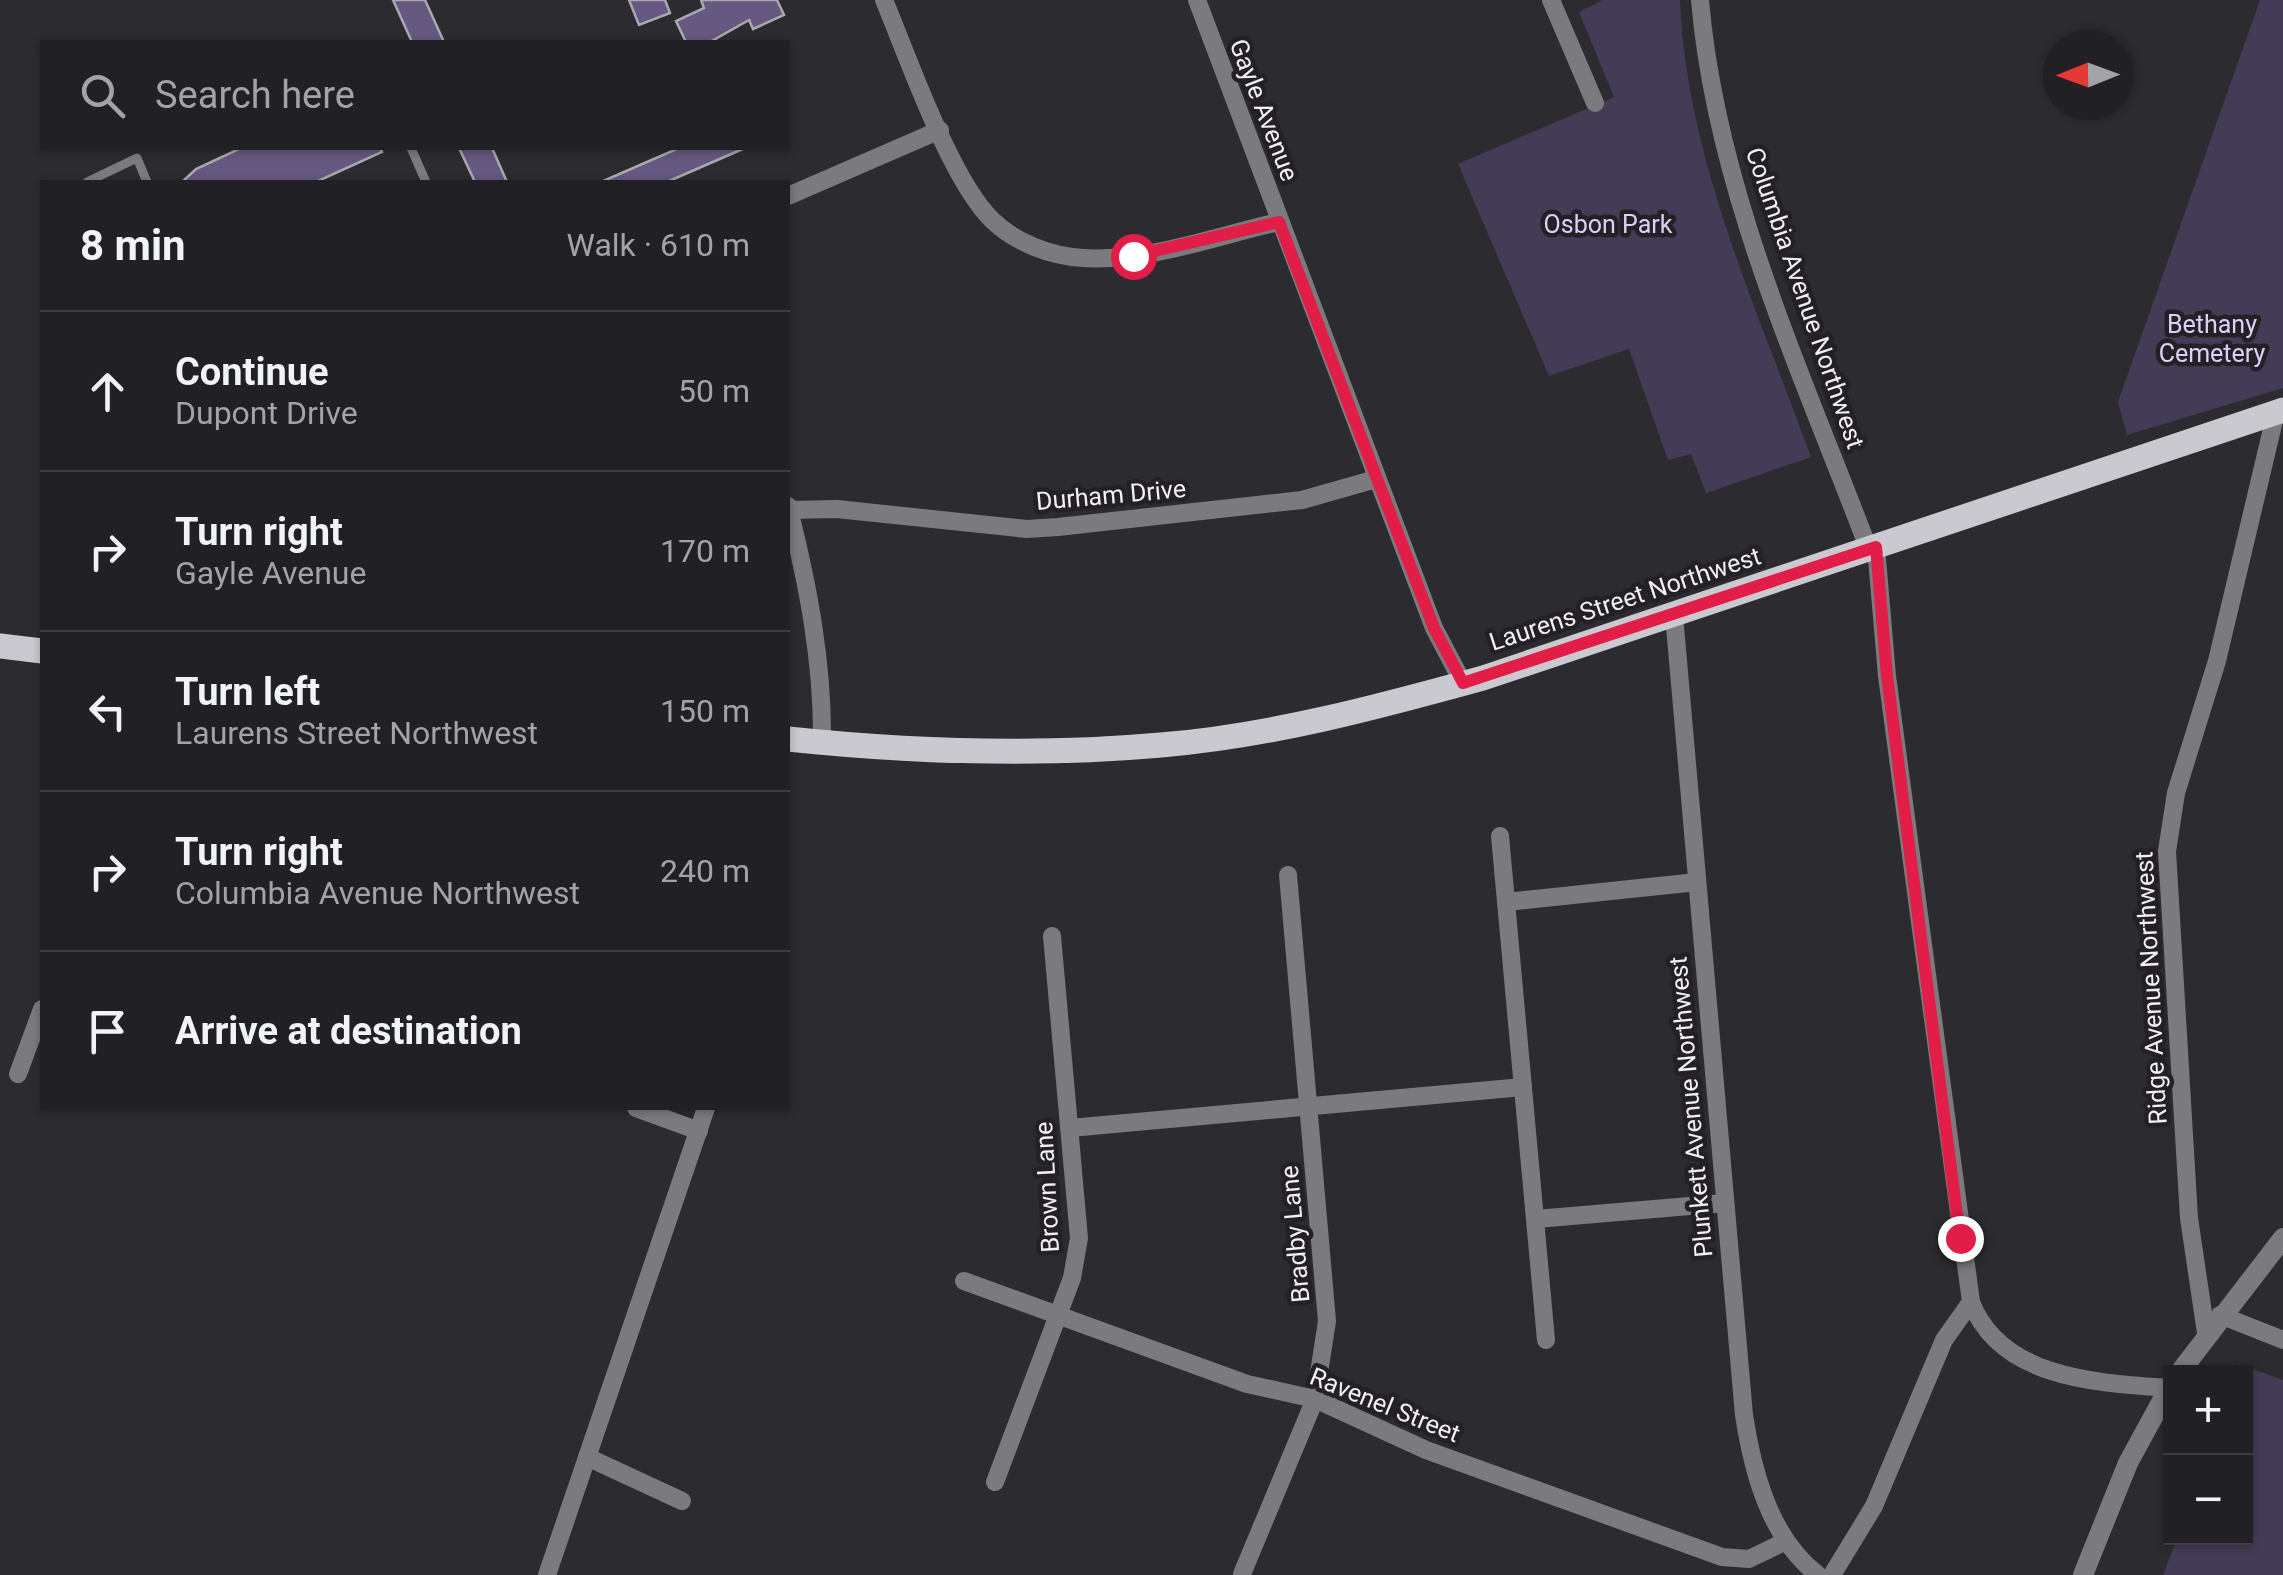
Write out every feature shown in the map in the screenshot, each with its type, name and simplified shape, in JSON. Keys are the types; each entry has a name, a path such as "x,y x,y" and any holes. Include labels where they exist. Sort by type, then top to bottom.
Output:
{"main road":[{"name":"Laurens Street Northwest","path":"790,739 970,752 1165,745 1378,707 1674,615 2279,411"},
{"path":"0,646 40,651"}],"street":[{"path":"884,0 940,130 982,208 1008,233 1041,250 1083,258 1133,256 1279,222"},
{"name":"Gayle Avenue","path":"1196,0 1434,628 1463,683"},
{"name":"Columbia Avenue Northwest","path":"1700,0 1727,149 1769,285 1872,548 1971,1302 1985,1331 2020,1361 2101,1380 2163,1386"},
{"path":"1553,1 1596,103"},
{"path":"790,195 940,130"},
{"name":"Ridge Avenue Northwest","path":"2206,1333 2189,1218 2167,851 2176,793 2217,661 2279,411"},
{"name":"Durham Drive","path":"790,508 1043,528 1302,500 1376,479"},
{"path":"790,518 815,639 822,694 822,743"},
{"name":"Plunkett Avenue Northwest","path":"1674,615 1748,1444 1766,1501 1786,1541 1818,1575"},
{"path":"1500,836 1546,1340"},
{"name":"Bradby Lane","path":"1242,1574 1314,1399 1328,1297 1288,874"},
{"path":"1506,902 1697,882"},
{"name":"Brown Lane","path":"995,1482 1072,1278 1079,1238 1052,936"},
{"path":"18,1074 40,1014"},
{"path":"1070,1128 1523,1087"},
{"path":"642,1110 699,1130"},
{"path":"547,1575 705,1110"},
{"path":"1536,1219 1724,1203"},
{"path":"2185,1365 2220,1314 2280,1248"},
{"name":"Ravenel Street","path":"964,1281 1246,1384 1314,1399 1426,1450 1722,1557 1749,1559 1786,1541"},
{"path":"1832,1575 1874,1506 1944,1340 1971,1302"},
{"path":"2220,1314 2283,1340"},
{"path":"2083,1575 2128,1464 2163,1400"},
{"path":"587,1457 682,1501"}],"lane":[{"path":"411,150 425,180"},
{"path":"91,180 139,153 146,180"}],"green space":[{"name":"Osbon Park","path":"1603,0 1680,0 1685,59 1710,175 1748,290 1811,457 1706,493 1691,454 1668,460 1629,349 1549,376 1458,164 1614,97 1579,12"},
{"name":"Bethany Cemetery","path":"2260,0 2283,0 2283,388 2127,435 2118,402"},
{"path":"2253,1369 2283,1380 2283,1575 2163,1575 2174,1545 2253,1545"}],"building":[{"path":"393,0 425,0 443,40 411,40"},
{"path":"629,0 665,0 670,13 639,25"},
{"path":"701,0 777,0 784,15 753,29 749,20 714,40 685,40 676,21 704,8"},
{"path":"237,150 382,152 320,180 184,180 196,169"},
{"path":"460,150 493,150 506,180 474,180"},
{"path":"674,150 740,150 672,180 606,180"}],"route":[{"path":"1133,256 1279,222 1434,628 1463,683 1876,547 1887,676 1960,1238"}]}
